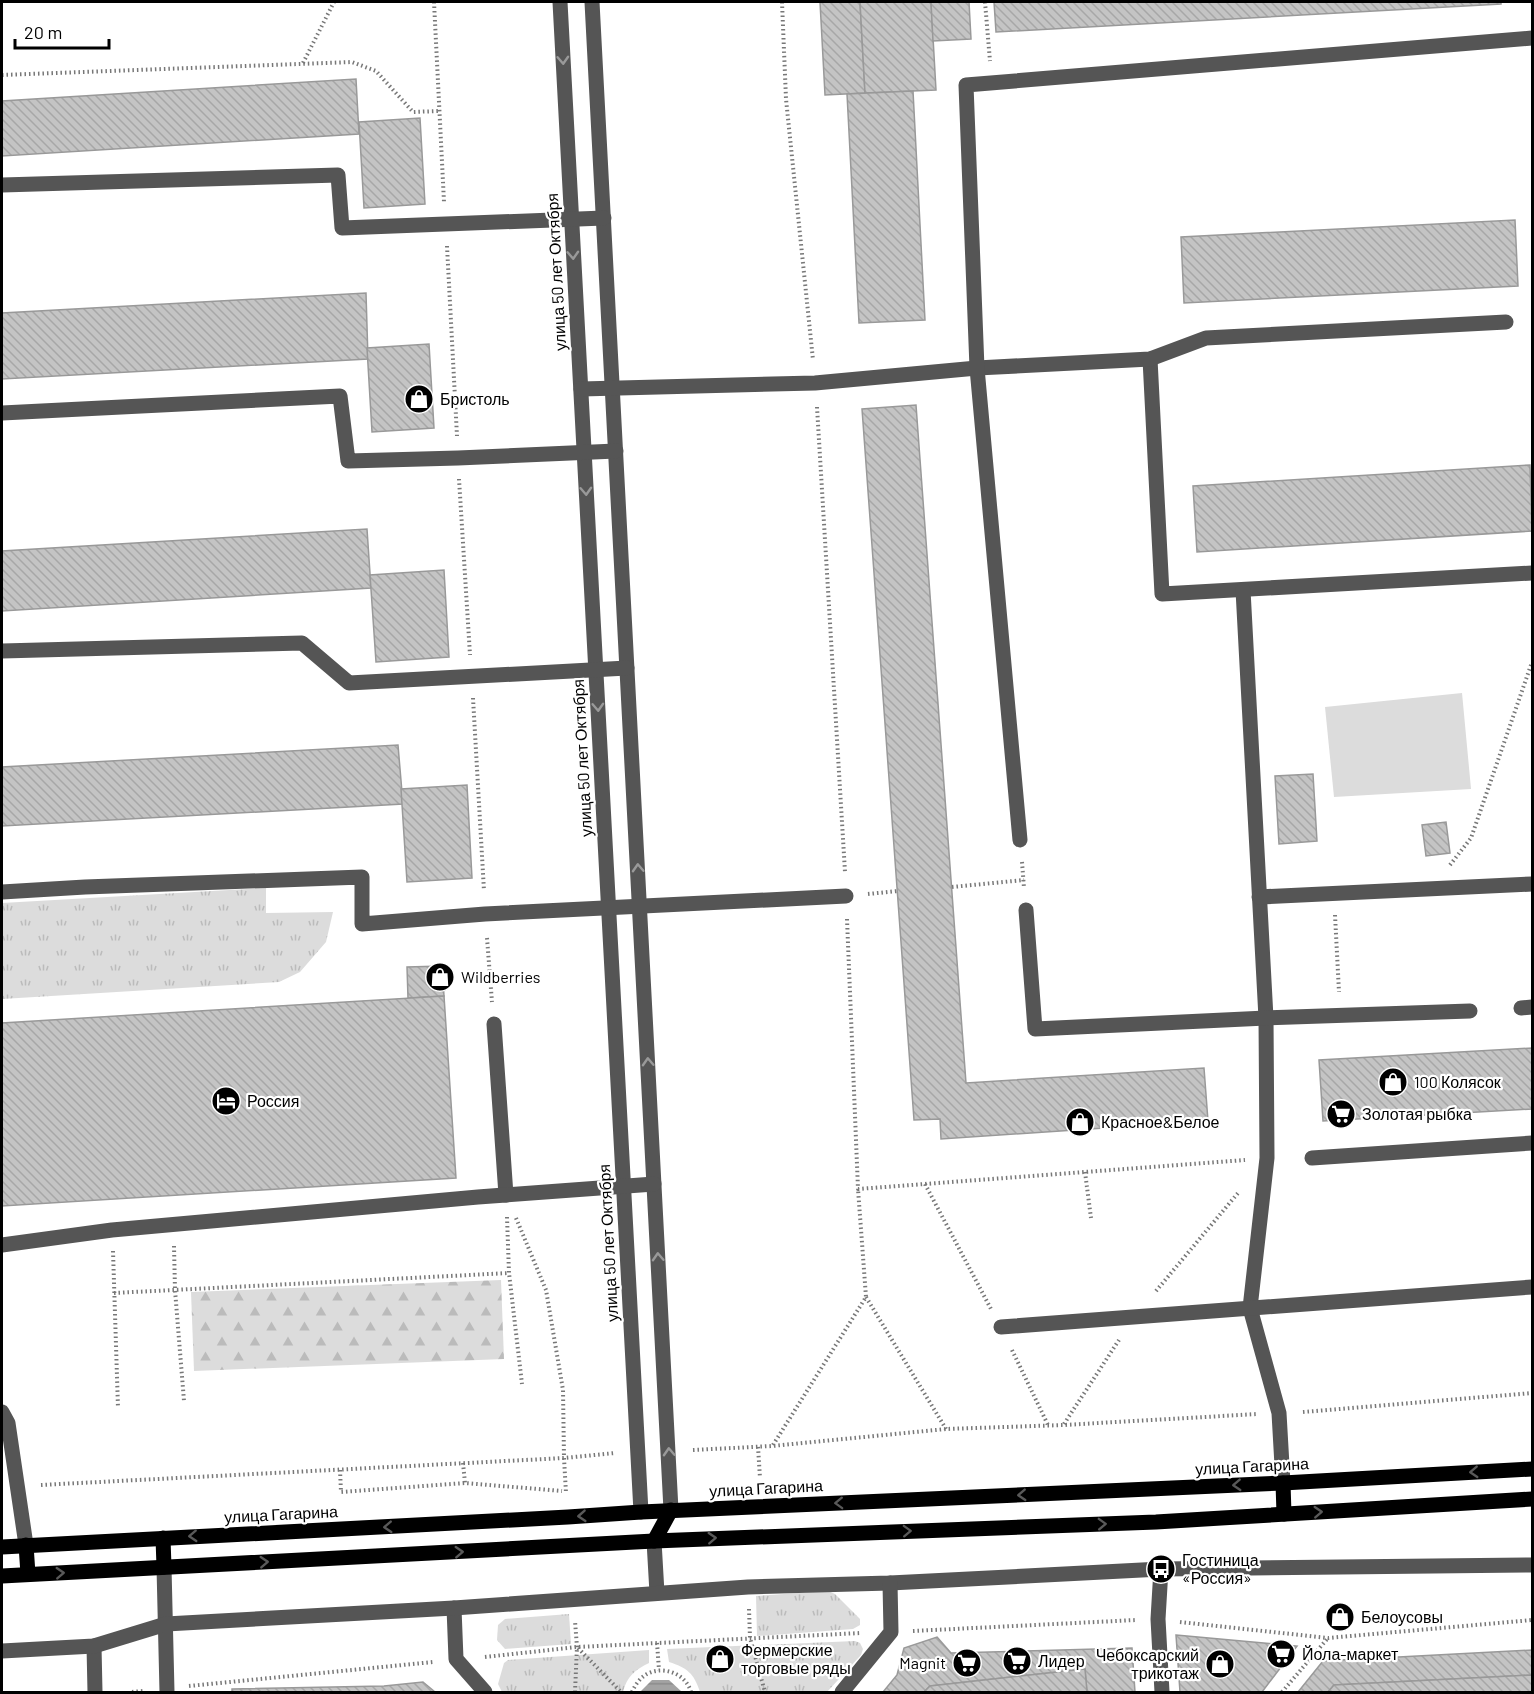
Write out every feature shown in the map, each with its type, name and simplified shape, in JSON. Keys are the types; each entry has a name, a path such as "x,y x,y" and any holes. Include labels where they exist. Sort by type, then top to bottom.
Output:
{"main road":[{"name":"улица Гагарина","path":"2,1547 671,1510 1283,1483 1533,1469"},
{"path":"1283,1483 1284,1514"},
{"path":"2,1576 654,1541 1156,1522 1533,1499"},
{"path":"654,1541 671,1510"},
{"path":"640,1512 654,1541"},
{"path":"163,1538 164,1568"},
{"path":"26,1545 28,1574"}],"street":[{"name":"улица 50 лет Октября","path":"560,2 640,1512"},
{"path":"592,2 671,1510"},
{"path":"1020,840 977,368 966,85 1533,38"},
{"path":"2,185 338,175 342,228 604,218"},
{"path":"581,390 816,383 977,368 1150,359 1206,338 1506,322"},
{"path":"1150,359 1162,594 1533,573"},
{"path":"2,412 340,396 348,461 458,459 616,451"},
{"path":"1243,590 1266,1018 1267,1158 1250,1308 1279,1413 1283,1483"},
{"path":"2,651 302,643 349,683 627,668"},
{"path":"2,892 362,877 362,924 485,914 846,896"},
{"path":"1259,897 1533,884"},
{"path":"1026,910 1035,1029 1470,1011"},
{"path":"494,1024 506,1195"},
{"path":"1312,1158 1533,1143"},
{"path":"2,1245 174,1224 654,1184"},
{"path":"1001,1327 1533,1287"},
{"path":"4,1419 26,1545"},
{"path":"654,1541 657,1593"},
{"path":"2,1651 94,1646 166,1624 454,1608 766,1586 890,1583 1161,1569 1533,1565"},
{"path":"164,1568 167,1690"},
{"path":"1161,1569 1158,1619 1162,1692"},
{"path":"842,1692 891,1632 890,1583"},
{"path":"454,1608 456,1659 485,1692"},
{"path":"94,1646 95,1692"}],"path":[{"path":"303,64 334,2"},
{"path":"434,2 458,459 485,914 494,1024"},
{"path":"782,2 786,99 816,383 846,896 858,1188 866,1297 946,1429"},
{"path":"985,2 992,83"},
{"path":"2,75 352,62 376,71 412,112 440,111"},
{"path":"1431,888 1471,838 1533,662"},
{"path":"1020,840 1026,910"},
{"path":"952,886 1024,880"},
{"path":"846,896 898,891"},
{"path":"1334,893 1340,1015"},
{"path":"858,1188 1267,1158"},
{"path":"1085,1172 1091,1218"},
{"path":"925,1184 1001,1327 1048,1425"},
{"path":"506,1195 509,1273 522,1384"},
{"path":"340,1470 341,1492 465,1483 566,1492 563,1390 546,1290 506,1195"},
{"path":"174,1224 175,1290 184,1401"},
{"path":"112,1230 118,1408"},
{"path":"114,1293 509,1273"},
{"path":"772,1446 866,1297"},
{"path":"1293,1413 1533,1393"},
{"path":"693,1450 772,1446 946,1429 1262,1414"},
{"path":"758,1447 760,1478"},
{"path":"46,1485 564,1458 625,1452"},
{"path":"463,1463 465,1483"},
{"path":"132,1692 577,1647 750,1638 1158,1619 1328,1638 1533,1620"},
{"path":"750,1638 765,1692"},
{"path":"1282,1692 1328,1638"},
{"path":"657,1643 660,1670"},
{"path":"575,1692 577,1647"},
{"path":"577,1647 621,1692"},
{"path":"632,1692 638,1681 647,1674 660,1670 673,1672 683,1678 691,1692"}],"green space":[{"path":"1462,693 1471,789 1334,797 1325,707"},
{"path":"266,888 266,913 333,912 326,942 300,972 279,982 2,999 2,903"},
{"path":"501,1280 504,1359 194,1371 191,1292"},
{"path":"828,1591 835,1594 860,1619 860,1625 853,1629 757,1636 756,1596"},
{"path":"569,1614 571,1644 505,1649 497,1640 498,1625 505,1619"},
{"path":"855,1641 860,1643 863,1649 861,1655 827,1692 700,1692 689,1672 669,1662 667,1649"},
{"path":"649,1650 649,1663 632,1674 623,1692 502,1692 498,1684 504,1663 508,1660"}],"shaded area":[{"path":"652,1680 669,1680 682,1692 640,1692"}],"building":[{"path":"820,2 860,2 865,93 825,95"},
{"path":"860,2 931,2 936,90 865,93"},
{"path":"931,2 969,2 971,39 933,41"},
{"path":"994,2 1501,2 1501,4 996,32"},
{"path":"356,79 359,134 2,156 2,101"},
{"path":"913,91 925,320 859,323 847,94"},
{"path":"420,118 425,204 364,208 359,122"},
{"path":"1515,220 1518,286 1184,303 1181,237"},
{"path":"366,293 368,359 2,379 2,313"},
{"path":"429,344 434,428 372,432 367,348"},
{"path":"916,405 966,1083 1204,1068 1208,1121 941,1139 940,1119 914,1120 862,409"},
{"path":"1530,465 1532,531 1197,552 1193,486"},
{"path":"367,529 371,588 2,611 2,551"},
{"path":"444,570 449,657 376,662 370,575"},
{"path":"398,745 403,804 2,826 2,767"},
{"path":"1313,774 1317,841 1279,844 1275,776"},
{"path":"467,785 472,878 407,882 401,789"},
{"path":"1446,822 1450,853 1426,856 1422,825"},
{"path":"442,966 444,996 408,998 407,967"},
{"name":"Россия","path":"444,996 456,1178 2,1206 2,1023"},
{"path":"1532,1048 1532,1109 1323,1121 1319,1060"},
{"path":"1176,1635 1297,1646 1262,1692 1180,1692"},
{"name":"Лидер","path":"937,1637 951,1653 1132,1648 1135,1692 1087,1692 1085,1669 930,1686 924,1692 883,1692 897,1675 904,1648"},
{"path":"1532,1650 1532,1675 1334,1685 1328,1692 1298,1692 1323,1661"},
{"path":"1085,1669 1087,1692 924,1692 930,1686"},
{"path":"1532,1675 1532,1692 1328,1692 1334,1685"},
{"path":"423,1682 435,1692 232,1692 232,1689 384,1686"}],"place":[{"name":"Бристоль","path":"419,399"},
{"name":"Wildberries","path":"440,977"},
{"name":"100 Колясок","path":"1393,1082"},
{"name":"Россия","path":"226,1101"},
{"name":"Золотая рыбка","path":"1341,1114"},
{"name":"Красное&Белое","path":"1080,1122"},
{"name":"Гостиница «Россия»","path":"1161,1569"},
{"name":"Белоусовы","path":"1340,1617"},
{"name":"Йола-маркет","path":"1281,1654"},
{"name":"Фермерские торговые ряды","path":"720,1659"},
{"name":"Лидер","path":"1017,1661"},
{"name":"Magnit","path":"967,1663"},
{"name":"Чебоксарский трикотаж","path":"1220,1664"}]}
